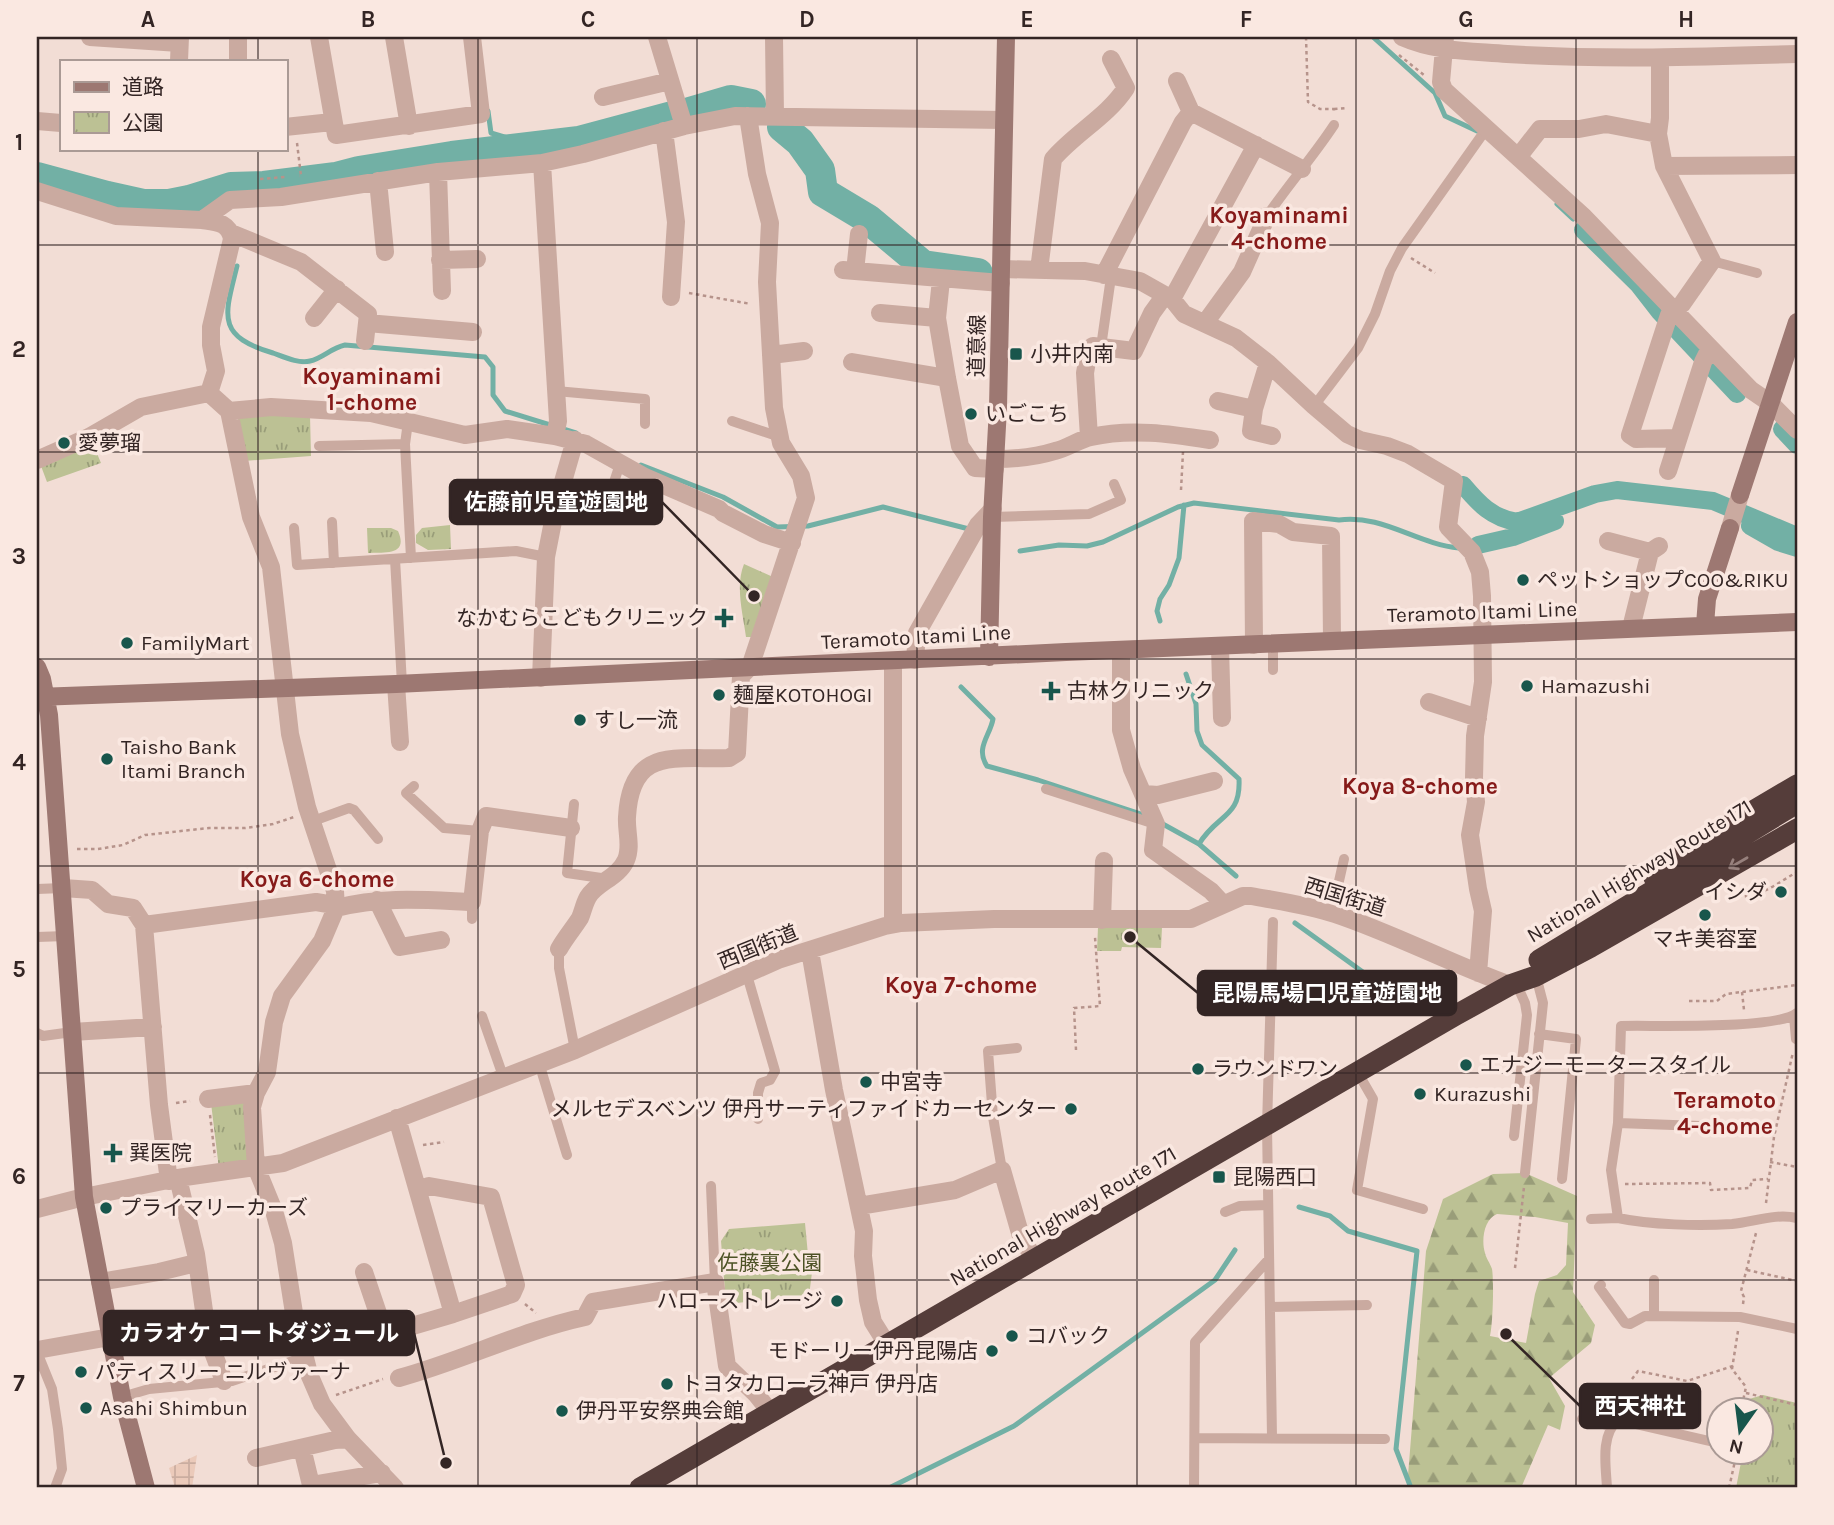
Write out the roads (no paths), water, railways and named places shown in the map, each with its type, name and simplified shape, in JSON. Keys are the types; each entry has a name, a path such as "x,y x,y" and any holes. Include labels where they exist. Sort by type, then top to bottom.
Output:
{"highway":[{"path":"1608,918 1692,846 1797,785"},
{"name":"National Highway Route 171","path":"1521,981 1531,965 1797,803"},
{"name":"National Highway Route 171","path":"640,1488 1358,1073 1521,981 1634,923 1797,828"}],"main road":[{"name":"道意線","path":"989,657 1006,37"},
{"path":"1741,495 1770,403 1790,368 1797,322"},
{"path":"1705,625 1707,599 1730,528"},
{"name":"Teramoto Itami Line","path":"41,697 541,678 1121,650 1797,622"},
{"path":"37,667 60,848 84,1197 122,1397 146,1488"}],"street":[{"path":"90,37 180,40 179,60"},
{"path":"238,37 238,60"},
{"path":"319,37 336,135 409,127 481,114 472,37"},
{"path":"394,37 409,127"},
{"path":"657,37 684,126"},
{"path":"774,37 775,116"},
{"path":"1544,56 1545,37"},
{"path":"1397,43 1444,43 1544,56 1660,58 1797,54"},
{"path":"1444,43 1441,82 1444,90 1584,217 1707,355 1770,403 1797,430"},
{"path":"1660,58 1658,134 1664,166 1712,261 1682,304 1670,316 1630,435 1636,439 1678,438"},
{"path":"1039,270 1053,159 1086,131 1126,88 1111,60"},
{"path":"603,97 670,81"},
{"path":"1177,81 1191,112 1302,169"},
{"path":"1108,276 1183,122 1191,112"},
{"path":"202,220 230,200 281,197 438,172 542,163 684,126 735,116 1004,120"},
{"path":"559,949 581,916 588,896 618,873 626,860 629,844 628,800 635,779 646,766 663,761 729,758 737,753 741,676 750,667 806,498 805,486 781,443 774,408 767,282 770,223 757,174 748,116"},
{"path":"37,121 60,123"},
{"path":"290,126 332,122"},
{"path":"1519,156 1540,130 1579,129 1606,124 1658,134"},
{"path":"664,131 676,222 671,294"},
{"path":"1089,437 1085,373 1088,349 1093,346 1134,351 1152,313 1168,297 1256,145"},
{"path":"542,163 558,421 555,436"},
{"path":"1664,166 1797,165"},
{"path":"438,172 442,291"},
{"path":"378,181 386,252"},
{"path":"37,191 116,216 221,223 231,233 301,262 337,289 368,314 366,332 473,332"},
{"path":"1205,323 1242,271 1267,216"},
{"path":"209,393 216,371 211,345 212,327 232,242 231,233"},
{"path":"859,234 849,270 888,281 1001,276 1039,270 1085,271 1140,281 1168,297 1184,314 1236,338 1268,363 1314,407 1353,437 1408,454 1454,481 1448,527 1472,552 1480,572 1483,682 1474,778 1476,802 1470,835 1483,911 1478,973"},
{"path":"440,260 477,259"},
{"path":"941,279 937,318 947,379 960,446 975,468 1057,451 1089,437 1133,433 1210,440"},
{"path":"314,318 337,289"},
{"path":"880,313 937,318"},
{"path":"771,355 804,351"},
{"path":"1668,471 1707,355"},
{"path":"1268,363 1254,410 1251,431 1272,436"},
{"path":"860,369 947,379"},
{"path":"209,393 229,411 251,517 271,567 290,734 311,817 335,891 336,908 322,941 282,996 274,1022 267,1072 252,1107 256,1167 274,1211 283,1243 290,1295 304,1357 321,1400 348,1439 395,1488"},
{"path":"37,460 89,437 141,407 209,393"},
{"path":"1217,401 1254,410"},
{"path":"229,411 271,407 371,413 465,435 507,429 575,440 620,464 719,509 764,534 792,543"},
{"path":"541,678 547,557 556,506 575,440"},
{"path":"1730,528 1741,495"},
{"path":"915,660 917,633 978,525 993,513"},
{"path":"1254,645 1253,521 1279,524 1293,532 1331,536 1332,641"},
{"path":"1608,541 1655,549 1631,628"},
{"path":"1220,647 1222,718"},
{"path":"1121,650 1122,730 1132,769 1156,824 1153,850 1211,891 1223,904"},
{"path":"893,661 893,924"},
{"path":"399,684 403,737"},
{"path":"1429,702 1478,718"},
{"path":"1144,794 1158,795 1214,781"},
{"path":"144,925 316,902 336,908 411,895 472,911 480,831 486,816 570,828"},
{"path":"1098,920 1104,861"},
{"path":"63,888 92,890 108,904 133,908 144,925 159,1105 174,1180 196,1254 208,1339 224,1381"},
{"name":"西国街道","path":"37,1209 174,1180 283,1163 575,1050 778,960 893,924 994,919 1191,919 1243,896 1251,896 1332,912 1376,928 1478,973 1521,981"},
{"path":"377,900 400,954 441,940"},
{"path":"810,951 834,1090 864,1231 863,1256 868,1300 873,1322 888,1346"},
{"path":"72,1032 152,1027"},
{"path":"208,1099 256,1093"},
{"path":"397,1118 453,1314"},
{"path":"859,1206 955,1190 1002,1170 1022,1240 1036,1260"},
{"path":"364,1272 385,1334 512,1294 516,1286 491,1197 429,1186 418,1190"},
{"path":"100,1282 196,1263"},
{"path":"399,1378 457,1367 551,1325 585,1317 593,1303 715,1282 727,1366 771,1413"},
{"path":"37,1351 110,1337"},
{"path":"256,1458 348,1439"},
{"path":"302,1448 311,1485 382,1473"}],"lane":[{"path":"1267,216 1334,125"},
{"path":"1314,407 1358,348 1400,252 1488,128"},
{"path":"1712,261 1757,273"},
{"path":"1101,347 1108,276"},
{"path":"556,391 645,399 645,424"},
{"path":"732,421 780,437"},
{"path":"408,422 405,444 411,558"},
{"path":"319,446 405,444"},
{"path":"608,500 620,464"},
{"path":"993,513 1089,514 1121,500 1114,484"},
{"path":"332,522 334,563"},
{"path":"294,528 297,565 516,551 547,557"},
{"path":"395,559 399,684"},
{"path":"1273,644 1273,670"},
{"path":"1046,789 1156,824"},
{"path":"407,793 444,828 480,831"},
{"path":"575,804 570,828 567,873 610,879"},
{"path":"311,817 349,808 354,810 378,839"},
{"path":"1332,912 1344,859"},
{"path":"37,889 63,888"},
{"path":"1272,1437 1267,1126 1273,922"},
{"path":"37,937 66,936"},
{"path":"559,949 559,968 575,1050"},
{"path":"747,975 775,1071 770,1080 761,1083 758,1093 758,1119"},
{"path":"1521,981 1543,1003 1525,1173"},
{"path":"1514,1136 1527,1015 1521,981"},
{"path":"1618,1218 1612,1185 1613,1150 1618,1123 1621,1026 1745,1024 1779,1021 1796,1015 1796,1039"},
{"path":"481,1016 503,1076"},
{"path":"37,1033 43,1036 72,1032"},
{"path":"1539,1034 1576,1040 1562,1179"},
{"path":"1002,1170 993,1117 988,1051 1017,1048"},
{"path":"539,1063 567,1156"},
{"path":"1358,1073 1373,1099 1356,1197 1423,1209"},
{"path":"1618,1123 1728,1127"},
{"path":"711,1186 715,1282"},
{"path":"1225,1212 1240,1206 1268,1205"},
{"path":"1591,1219 1733,1224 1762,1218 1797,1218"},
{"path":"1194,1488 1195,1342 1269,1259"},
{"path":"1654,1280 1654,1316"},
{"path":"1601,1285 1599,1287 1625,1323 1630,1324 1645,1316 1740,1317 1797,1329"},
{"path":"1270,1307 1367,1305"},
{"path":"37,1351 52,1389 58,1429 62,1469 55,1488"},
{"path":"122,1397 149,1389 249,1376 304,1357"},
{"path":"1607,1488 1606,1448 1623,1390"},
{"path":"1658,1429 1667,1394"},
{"path":"1582,1419 1613,1424 1618,1420 1704,1440"},
{"path":"1195,1438 1385,1439"}],"waterway":[{"path":"1373,37 1435,93 1445,116 1477,131"},
{"path":"690,112 731,100 751,104"},
{"path":"488,111 491,133 530,147"},
{"path":"37,177 143,204 169,204 231,187 264,186 336,177 452,156 579,141 676,115"},
{"path":"782,127 800,142 820,170 823,192 868,219 923,265 978,273"},
{"path":"1557,204 1573,219"},
{"path":"1583,230 1638,284 1659,311 1737,394"},
{"path":"237,266 229,298 229,322 241,339 254,346 301,362 315,360 345,345 485,357 493,367 493,395 505,411 576,433"},
{"path":"1782,429 1797,445"},
{"path":"641,465 723,497 777,527 808,526 883,507 969,529"},
{"path":"1463,485 1487,509 1500,517 1517,522 1595,494 1617,490 1713,501 1797,536"},
{"path":"1020,551 1059,545 1087,546 1103,542 1178,507 1194,503 1339,520 1370,521 1459,548"},
{"path":"1160,621 1157,611 1160,599 1169,585 1179,558 1184,505"},
{"path":"1478,545 1513,537 1555,521"},
{"path":"1750,526 1778,542 1797,548"},
{"path":"1186,674 1196,704 1197,731 1202,745 1239,779 1239,792 1232,809 1199,844 1236,876"},
{"path":"961,687 993,719 982,753 987,766 1147,816"},
{"path":"1161,823 1199,844"},
{"path":"1295,923 1403,1001"},
{"path":"1299,1207 1330,1216 1348,1231 1417,1251 1396,1449 1411,1488"},
{"path":"889,1488 1014,1426 1215,1280 1235,1250"}],"place":[{"name":"小井内南","path":"1016,354"},
{"name":"いごこち","path":"971,414"},
{"name":"愛夢瑠","path":"64,443"},
{"name":"ペットショップCOO&RIKU","path":"1523,580"},
{"name":"佐藤前児童遊園地","path":"754,596"},
{"name":"なかむらこどもクリニック","path":"724,618"},
{"name":"FamilyMart","path":"127,643"},
{"name":"Hamazushi","path":"1527,686"},
{"name":"古林クリニック","path":"1051,691"},
{"name":"麺屋KOTOHOGI","path":"719,695"},
{"name":"すし一流","path":"580,720"},
{"name":"Taisho Bank Itami Branch","path":"107,759"},
{"name":"イシダ","path":"1781,892"},
{"name":"マキ美容室","path":"1705,915"},
{"name":"昆陽馬場口児童遊園地","path":"1130,937"},
{"name":"エナジーモータースタイル","path":"1466,1065"},
{"name":"ラウンドワン","path":"1198,1069"},
{"name":"中宮寺","path":"866,1082"},
{"name":"Kurazushi","path":"1420,1094"},
{"name":"メルセデスベンツ 伊丹サーティファイドカーセンター","path":"1071,1109"},
{"name":"巽医院","path":"113,1153"},
{"name":"昆陽西口","path":"1219,1177"},
{"name":"プライマリーカーズ","path":"106,1208"},
{"name":"ハローストレージ","path":"837,1301"},
{"name":"西天神社","path":"1506,1334"},
{"name":"コバック","path":"1012,1336"},
{"name":"モドーリー伊丹昆陽店","path":"992,1351"},
{"name":"パティスリー ニルヴァーナ","path":"81,1372"},
{"name":"トヨタカローラ神戸 伊丹店","path":"667,1384"},
{"name":"Asahi Shimbun","path":"86,1408"},
{"name":"伊丹平安祭典会館","path":"562,1411"},
{"name":"カラオケ コートダジュール","path":"446,1463"}],"district":[{"name":"Koyaminami 4-chome","path":"1279,228"},
{"name":"Koyaminami 1-chome","path":"372,389"},
{"name":"Koya 8-chome","path":"1420,786"},
{"name":"Koya 6-chome","path":"317,879"},
{"name":"Koya 7-chome","path":"961,985"},
{"name":"Teramoto 4-chome","path":"1725,1113"}],"park label":[{"name":"佐藤裏公園","path":"770,1263"}]}
